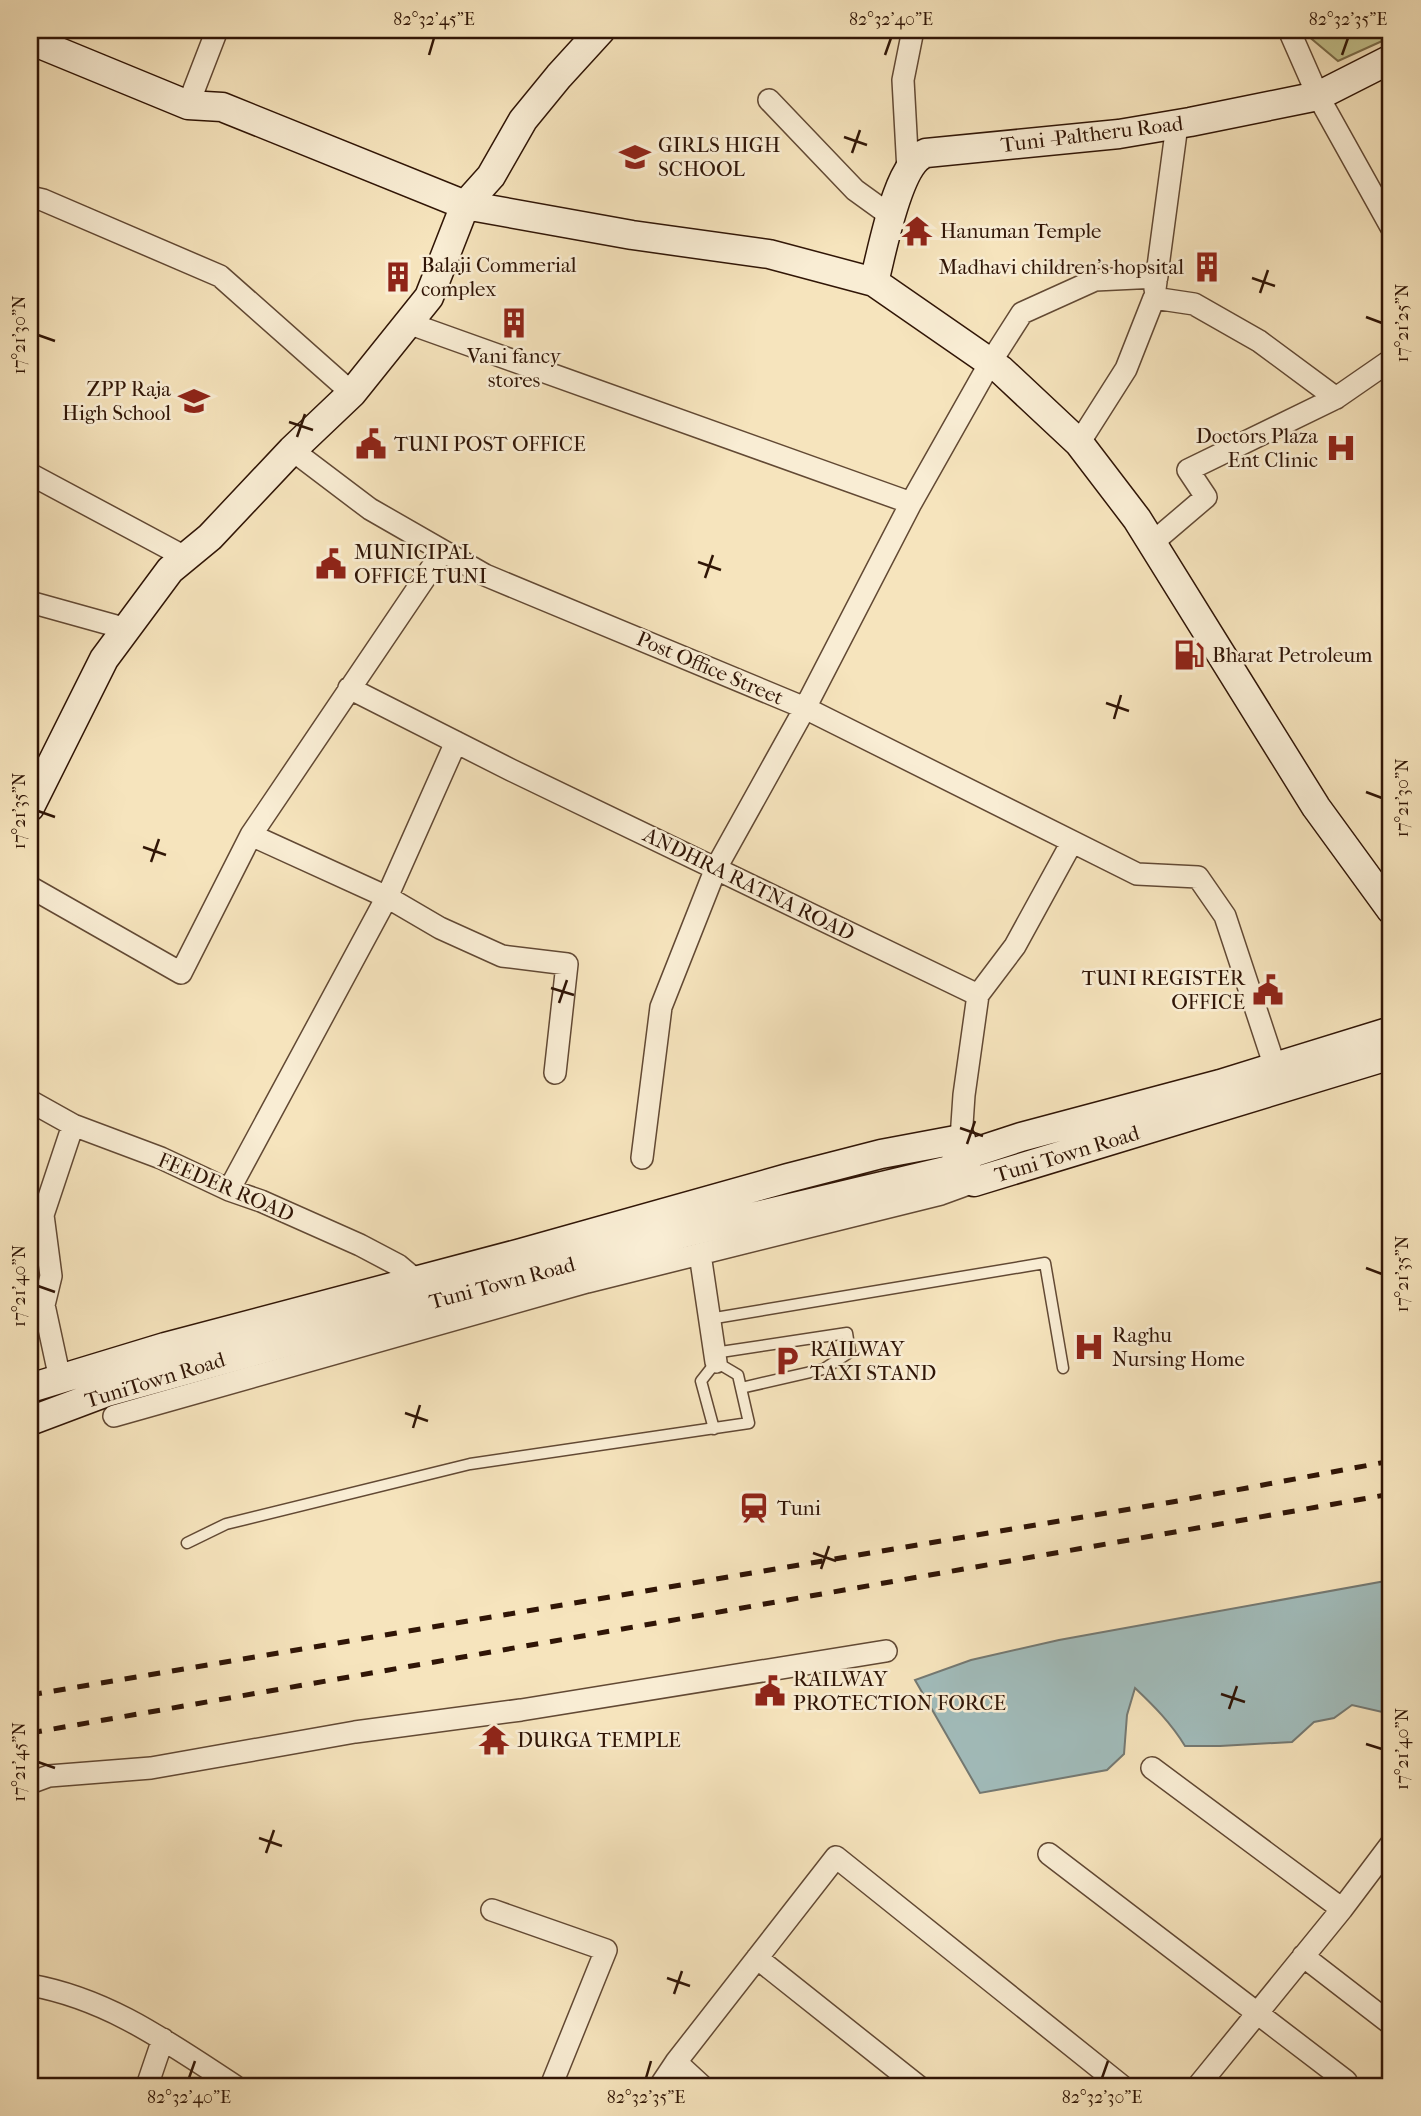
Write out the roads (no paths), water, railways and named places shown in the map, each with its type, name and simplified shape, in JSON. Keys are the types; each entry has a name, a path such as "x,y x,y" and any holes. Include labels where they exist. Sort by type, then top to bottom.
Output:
{"street":[{"path":"188,105 217,30"},
{"path":"31,801 104,659 170,570 210,537 292,450 352,393 429,297 465,205 491,176 523,120 601,30"},
{"path":"874,282 900,184 908,171 903,80 913,30"},
{"path":"1289,30 1318,96 1391,227"},
{"path":"30,40 188,105 222,107 465,205 632,235 769,254 874,282 1001,370 1079,443 1137,519 1316,807 1391,910"},
{"name":"Tuni -Paltheru Road","path":"908,171 918,155 926,153 1119,134 1318,96 1391,59"},
{"path":"769,100 855,190 891,216"},
{"path":"1079,443 1126,369 1155,288 1177,125"},
{"path":"30,197 43,200 220,276 352,393"},
{"path":"642,1158 661,1007 716,868 805,708 911,503 990,363 1022,313 1095,280 1155,288 1194,304 1259,341 1336,398"},
{"path":"408,323 911,503"},
{"path":"1152,543 1206,497 1188,470 1336,398 1391,360"},
{"name":"Post Office Street","path":"292,450 370,509 485,575 805,708 1137,874 1198,877 1225,916 1276,1067"},
{"path":"30,474 185,557"},
{"path":"30,887 181,973 251,835 443,551"},
{"path":"30,602 127,629"},
{"name":"ANDHRA RATNA ROAD","path":"349,688 456,743 978,995"},
{"path":"229,1190 387,897 456,743"},
{"path":"251,835 387,897 440,928 502,956 567,964 555,1073"},
{"path":"114,1416 574,1285 941,1194 956,1164 978,995 1015,946 1072,842"},
{"name":"Tuni Town Road","path":"956,1164 1021,1137 1220,1084 1391,1031"},
{"name":"Tuni Town Road","path":"281,1344 681,1234 1391,1055"},
{"name":"FEEDER ROAD","path":"30,1101 73,1125 161,1158 360,1245 398,1265 417,1281"},
{"path":"60,1379 44,1305 51,1276 36,1216 73,1125"},
{"path":"30,1388 165,1347 881,1154 956,1164"},
{"path":"700,1254 715,1358"},
{"name":"TuniTown Road","path":"30,1421 107,1392 281,1344"},
{"path":"30,1783 49,1776 151,1768 355,1732 522,1710 886,1651"},
{"path":"1152,1768 1342,1909"},
{"path":"1198,2086 1342,1909 1391,1844"},
{"path":"1049,1854 1346,2081"},
{"path":"660,2086 836,1857 1122,2086"},
{"path":"492,1910 606,1950 551,2086"},
{"path":"1303,1956 1391,2024"},
{"path":"757,1958 918,2086"},
{"path":"30,1985 57,1990 113,2010 234,2086"},
{"path":"147,2086 163,2039"},
{"path":"676,2062 702,2086"}],"lane":[{"path":"709,1319 1045,1263 1063,1368"},
{"path":"714,1429 701,1381 715,1358 847,1333 850,1352 824,1369 741,1388"},
{"path":"187,1543 226,1524 470,1464 749,1423 738,1375 715,1358"}],"water":[{"path":"1391,1580 1391,1714 1352,1705 1334,1718 1314,1722 1292,1742 1185,1746 1162,1715 1135,1688 1127,1715 1124,1754 1107,1770 980,1793 915,1680 971,1660 1059,1640"}],"railway":[{"path":"30,1695 1172,1502 1391,1461"},
{"path":"30,1733 1391,1494"}],"place":[{"name":"GIRLS HIGH SCHOOL","path":"635,157"},
{"name":"Hanuman Temple","path":"917,231"},
{"name":"Madhavi children's hopsital","path":"1207,267"},
{"name":"Balaji Commerial complex","path":"398,277"},
{"name":"Vani fancy stores","path":"514,323"},
{"name":"ZPP Raja High School","path":"194,401"},
{"name":"TUNI POST OFFICE","path":"371,444"},
{"name":"Doctors Plaza Ent Clinic","path":"1341,448"},
{"name":"MUNICIPAL OFFICE TUNI","path":"331,564"},
{"name":"Bharat Petroleum","path":"1189,655"},
{"name":"TUNI REGISTER OFFICE","path":"1268,990"},
{"name":"Raghu Nursing Home","path":"1089,1347"},
{"name":"RAILWAY TAXI STAND","path":"787,1361"},
{"name":"Tuni","path":"754,1508"},
{"name":"RAILWAY PROTECTION FORCE","path":"770,1691"},
{"name":"DURGA TEMPLE","path":"494,1740"}]}
